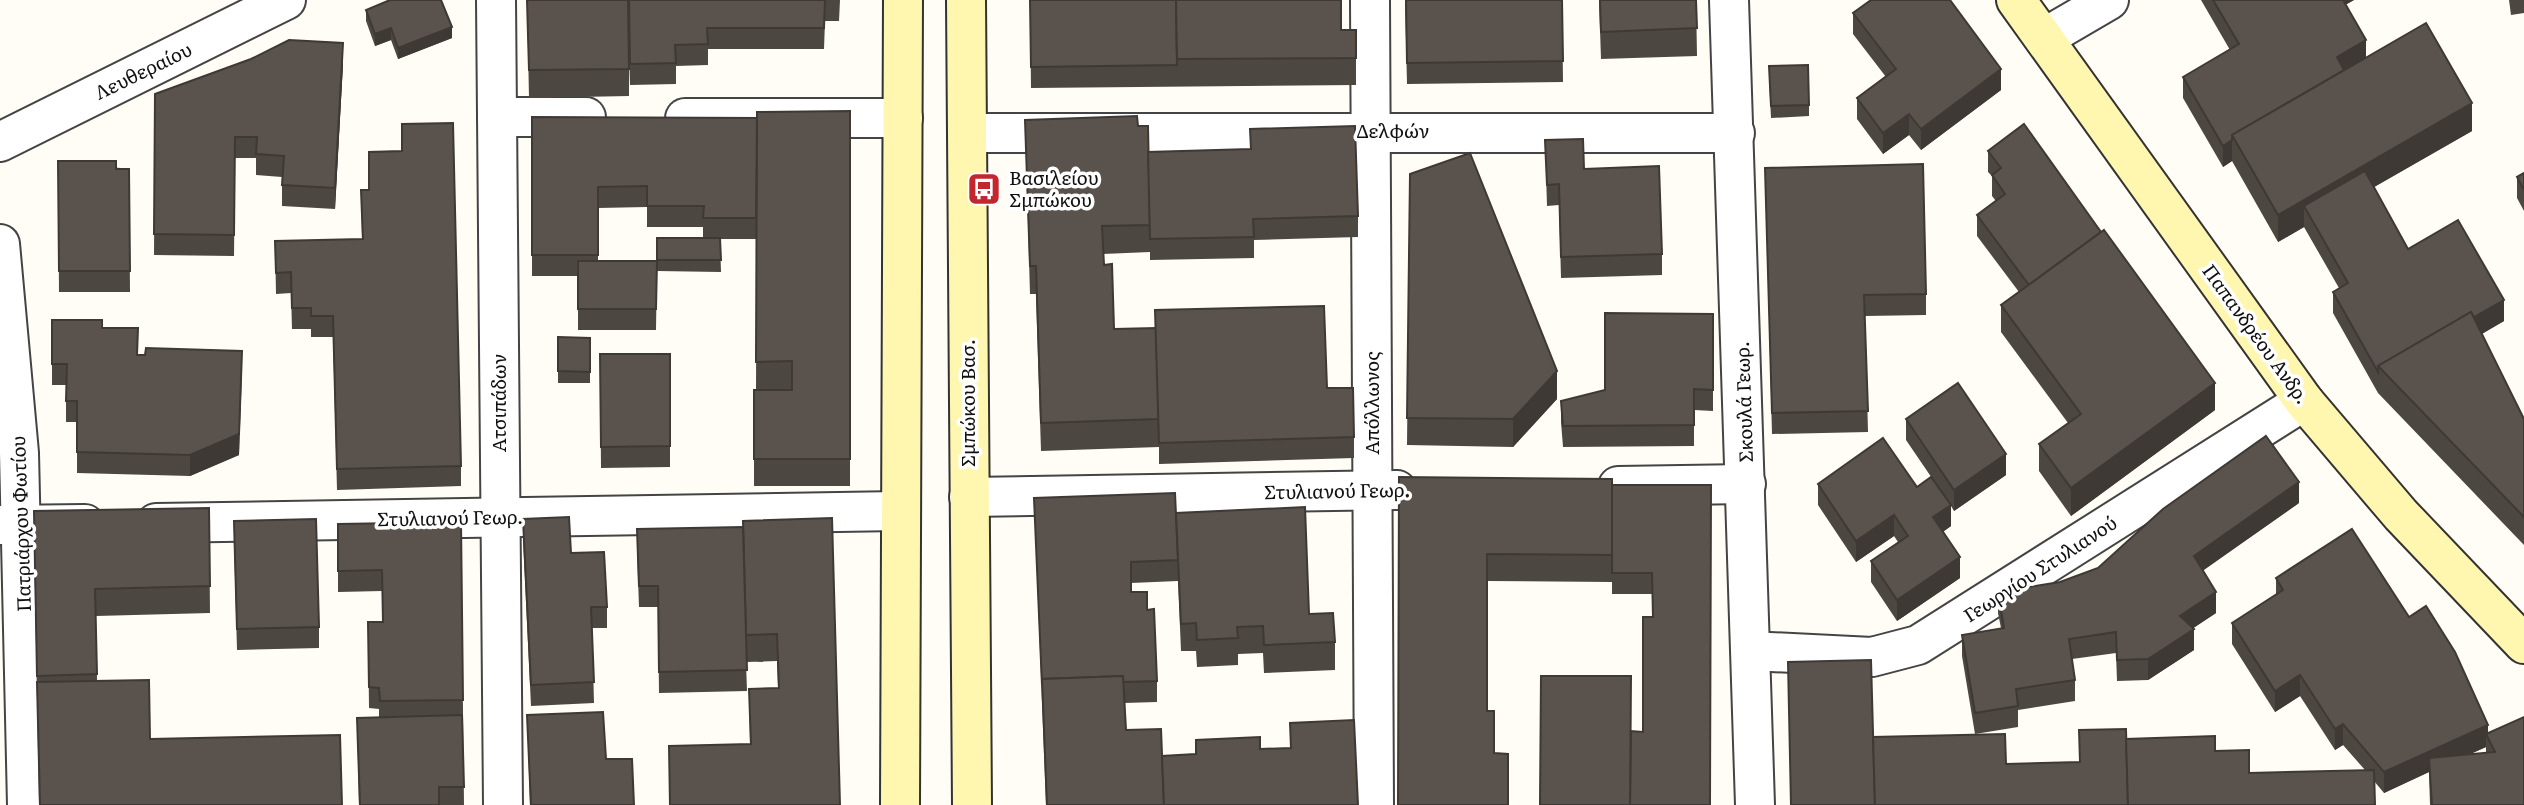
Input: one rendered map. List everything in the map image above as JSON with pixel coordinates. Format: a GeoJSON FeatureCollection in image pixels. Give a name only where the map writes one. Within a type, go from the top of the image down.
{"type":"FeatureCollection","features":[{"type":"Feature","properties":{"kind":"main road"},"geometry":{"type":"LineString","coordinates":[[900,805],[903,0]]}},
{"type":"Feature","properties":{"kind":"main road","name":"Σμπώκου Βασ."},"geometry":{"type":"LineString","coordinates":[[966,0],[972,805]]}},
{"type":"Feature","properties":{"kind":"main road","name":"Παπανδρέου Ανδρ."},"geometry":{"type":"LineString","coordinates":[[2016,0],[2304,401],[2401,515],[2524,644]]}},
{"type":"Feature","properties":{"kind":"street","name":"Λευθεραίου"},"geometry":{"type":"LineString","coordinates":[[0,142],[286,0]]}},
{"type":"Feature","properties":{"kind":"street","name":"Ατσιπάδων"},"geometry":{"type":"LineString","coordinates":[[496,0],[503,805]]}},
{"type":"Feature","properties":{"kind":"street","name":"Απόλλωνος"},"geometry":{"type":"LineString","coordinates":[[1370,0],[1374,805]]}},
{"type":"Feature","properties":{"kind":"street","name":"Σκουλά Γεωρ."},"geometry":{"type":"LineString","coordinates":[[1730,0],[1755,805]]}},
{"type":"Feature","properties":{"kind":"street"},"geometry":{"type":"LineString","coordinates":[[2044,38],[2109,0]]}},
{"type":"Feature","properties":{"kind":"street"},"geometry":{"type":"LineString","coordinates":[[497,117],[903,118]]}},
{"type":"Feature","properties":{"kind":"street","name":"Δελφών"},"geometry":{"type":"LineString","coordinates":[[968,133],[1735,133]]}},
{"type":"Feature","properties":{"kind":"street","name":"Πατριάρχου Φωτίου"},"geometry":{"type":"LineString","coordinates":[[0,244],[15,389],[11,525],[27,805]]}},
{"type":"Feature","properties":{"kind":"street","name":"Γεωργίου Στυλιανού"},"geometry":{"type":"LineString","coordinates":[[1751,651],[1872,657],[1918,645],[2304,401]]}},
{"type":"Feature","properties":{"kind":"street"},"geometry":{"type":"LineString","coordinates":[[1580,487],[1746,484]]}},
{"type":"Feature","properties":{"kind":"street","name":"Στυλιανού Γεωρ."},"geometry":{"type":"LineString","coordinates":[[969,497],[1427,489]]}},
{"type":"Feature","properties":{"kind":"street","name":"Στυλιανού Γεωρ."},"geometry":{"type":"LineString","coordinates":[[11,525],[900,511]]}},
{"type":"Feature","properties":{"kind":"building"},"geometry":{"type":"Polygon","coordinates":[[[390,0],[441,0],[452,27],[398,48],[391,28],[375,34],[366,10],[390,0]]]}},
{"type":"Feature","properties":{"kind":"building"},"geometry":{"type":"Polygon","coordinates":[[[527,0],[628,0],[629,69],[529,70],[527,0]]]}},
{"type":"Feature","properties":{"kind":"building"},"geometry":{"type":"Polygon","coordinates":[[[629,0],[825,0],[824,28],[707,28],[708,44],[675,45],[676,63],[630,64],[629,0]]]}},
{"type":"Feature","properties":{"kind":"building"},"geometry":{"type":"Polygon","coordinates":[[[1030,0],[1176,0],[1177,65],[1031,67],[1030,0]]]}},
{"type":"Feature","properties":{"kind":"building"},"geometry":{"type":"Polygon","coordinates":[[[1176,0],[1341,0],[1341,30],[1356,30],[1356,58],[1177,59],[1176,0]]]}},
{"type":"Feature","properties":{"kind":"building"},"geometry":{"type":"Polygon","coordinates":[[[1406,0],[1562,0],[1563,61],[1407,63],[1406,0]]]}},
{"type":"Feature","properties":{"kind":"building"},"geometry":{"type":"Polygon","coordinates":[[[1600,0],[1696,0],[1697,28],[1601,32],[1600,0]]]}},
{"type":"Feature","properties":{"kind":"building"},"geometry":{"type":"Polygon","coordinates":[[[1871,0],[1950,0],[2001,69],[1921,129],[1909,114],[1883,133],[1857,98],[1896,69],[1853,13],[1871,0]]]}},
{"type":"Feature","properties":{"kind":"building"},"geometry":{"type":"Polygon","coordinates":[[[2213,0],[2343,0],[2366,40],[2337,57],[2344,70],[2232,135],[2232,140],[2223,146],[2183,77],[2239,44],[2213,0]]]}},
{"type":"Feature","properties":{"kind":"building"},"geometry":{"type":"Polygon","coordinates":[[[2426,23],[2472,103],[2278,215],[2232,135],[2426,23]]]}},
{"type":"Feature","properties":{"kind":"building"},"geometry":{"type":"Polygon","coordinates":[[[289,40],[343,43],[335,188],[282,185],[284,156],[256,154],[257,137],[235,137],[234,235],[154,234],[155,94],[251,59],[289,40]]]}},
{"type":"Feature","properties":{"kind":"building"},"geometry":{"type":"Polygon","coordinates":[[[1808,65],[1809,105],[1771,106],[1769,66],[1808,65]]]}},
{"type":"Feature","properties":{"kind":"building"},"geometry":{"type":"Polygon","coordinates":[[[850,111],[850,459],[754,459],[754,390],[792,390],[792,361],[756,362],[757,112],[850,111]]]}},
{"type":"Feature","properties":{"kind":"building"},"geometry":{"type":"Polygon","coordinates":[[[1137,116],[1138,126],[1148,126],[1150,225],[1102,226],[1104,265],[1112,264],[1114,329],[1156,328],[1159,419],[1041,423],[1036,266],[1030,266],[1025,120],[1137,116]]]}},
{"type":"Feature","properties":{"kind":"building"},"geometry":{"type":"Polygon","coordinates":[[[532,117],[757,118],[756,218],[703,218],[704,206],[647,206],[647,186],[598,187],[598,255],[532,255],[532,117]]]}},
{"type":"Feature","properties":{"kind":"building"},"geometry":{"type":"Polygon","coordinates":[[[453,123],[461,466],[337,469],[333,316],[311,316],[311,308],[292,308],[291,272],[276,273],[275,241],[363,239],[361,190],[369,190],[369,152],[402,151],[402,124],[453,123]]]}},
{"type":"Feature","properties":{"kind":"building"},"geometry":{"type":"Polygon","coordinates":[[[2024,124],[2101,232],[2029,285],[1977,215],[2005,194],[1992,175],[2001,168],[1988,151],[2024,124]]]}},
{"type":"Feature","properties":{"kind":"building"},"geometry":{"type":"Polygon","coordinates":[[[1355,126],[1358,216],[1253,219],[1254,237],[1150,239],[1148,152],[1251,149],[1250,129],[1355,126]]]}},
{"type":"Feature","properties":{"kind":"building"},"geometry":{"type":"Polygon","coordinates":[[[1583,139],[1584,169],[1659,166],[1662,254],[1561,257],[1559,184],[1547,185],[1545,140],[1583,139]]]}},
{"type":"Feature","properties":{"kind":"building"},"geometry":{"type":"Polygon","coordinates":[[[1470,153],[1557,371],[1513,419],[1407,418],[1410,174],[1470,153]]]}},
{"type":"Feature","properties":{"kind":"building"},"geometry":{"type":"Polygon","coordinates":[[[58,161],[116,161],[116,169],[129,169],[130,271],[59,271],[58,161]]]}},
{"type":"Feature","properties":{"kind":"building"},"geometry":{"type":"Polygon","coordinates":[[[1923,164],[1926,294],[1864,295],[1868,411],[1772,413],[1765,168],[1923,164]]]}},
{"type":"Feature","properties":{"kind":"building"},"geometry":{"type":"Polygon","coordinates":[[[2365,171],[2408,249],[2458,220],[2504,300],[2474,317],[2471,312],[2378,366],[2378,372],[2333,292],[2348,283],[2304,206],[2365,171]]]}},
{"type":"Feature","properties":{"kind":"building"},"geometry":{"type":"Polygon","coordinates":[[[2524,173],[2524,190],[2517,177],[2524,173]]]}},
{"type":"Feature","properties":{"kind":"building"},"geometry":{"type":"Polygon","coordinates":[[[2104,230],[2215,383],[2071,488],[2039,444],[2081,414],[2001,305],[2104,230]]]}},
{"type":"Feature","properties":{"kind":"building"},"geometry":{"type":"Polygon","coordinates":[[[657,238],[720,238],[721,260],[657,260],[657,238]]]}},
{"type":"Feature","properties":{"kind":"building"},"geometry":{"type":"Polygon","coordinates":[[[578,261],[657,261],[656,309],[578,309],[578,261]]]}},
{"type":"Feature","properties":{"kind":"building"},"geometry":{"type":"Polygon","coordinates":[[[1324,306],[1327,388],[1353,388],[1354,437],[1159,443],[1155,310],[1324,306]]]}},
{"type":"Feature","properties":{"kind":"building"},"geometry":{"type":"Polygon","coordinates":[[[2471,312],[2524,419],[2524,517],[2378,366],[2471,312]]]}},
{"type":"Feature","properties":{"kind":"building"},"geometry":{"type":"Polygon","coordinates":[[[1605,313],[1713,314],[1713,390],[1694,389],[1694,425],[1563,426],[1561,401],[1605,390],[1605,313]]]}},
{"type":"Feature","properties":{"kind":"building"},"geometry":{"type":"Polygon","coordinates":[[[52,320],[102,320],[102,328],[138,328],[137,355],[145,355],[146,348],[242,351],[239,434],[190,455],[77,452],[77,401],[66,401],[67,364],[52,364],[52,320]]]}},
{"type":"Feature","properties":{"kind":"building"},"geometry":{"type":"Polygon","coordinates":[[[558,337],[590,338],[590,372],[558,371],[558,337]]]}},
{"type":"Feature","properties":{"kind":"building"},"geometry":{"type":"Polygon","coordinates":[[[600,354],[670,354],[670,446],[601,447],[600,354]]]}},
{"type":"Feature","properties":{"kind":"building"},"geometry":{"type":"Polygon","coordinates":[[[1958,383],[2006,454],[1954,490],[1906,419],[1958,383]]]}},
{"type":"Feature","properties":{"kind":"building"},"geometry":{"type":"Polygon","coordinates":[[[2266,436],[2299,482],[2194,556],[2216,592],[2180,616],[2194,629],[2148,659],[2117,660],[2116,632],[2069,639],[2075,680],[2016,689],[2018,706],[1975,713],[1962,635],[2004,628],[1998,592],[2060,582],[2098,568],[2163,509],[2266,436]]]}},
{"type":"Feature","properties":{"kind":"building"},"geometry":{"type":"Polygon","coordinates":[[[1883,438],[1917,487],[1931,477],[1951,505],[1933,517],[1960,557],[1897,600],[1871,561],[1908,536],[1894,515],[1856,541],[1818,484],[1883,438]]]}},
{"type":"Feature","properties":{"kind":"building"},"geometry":{"type":"Polygon","coordinates":[[[1399,477],[1612,479],[1612,555],[1487,554],[1487,711],[1494,711],[1494,753],[1508,754],[1508,805],[1398,805],[1399,477]]]}},
{"type":"Feature","properties":{"kind":"building"},"geometry":{"type":"Polygon","coordinates":[[[1612,485],[1711,485],[1710,805],[1630,805],[1631,731],[1643,732],[1643,617],[1653,617],[1652,573],[1612,573],[1612,485]]]}},
{"type":"Feature","properties":{"kind":"building"},"geometry":{"type":"Polygon","coordinates":[[[1175,493],[1178,560],[1131,562],[1131,592],[1147,592],[1147,610],[1154,609],[1157,681],[1123,682],[1123,676],[1042,679],[1042,685],[1034,498],[1175,493]]]}},
{"type":"Feature","properties":{"kind":"building"},"geometry":{"type":"Polygon","coordinates":[[[1305,507],[1309,614],[1333,613],[1335,642],[1264,645],[1263,626],[1237,627],[1238,638],[1197,640],[1196,623],[1181,624],[1176,513],[1305,507]]]}},
{"type":"Feature","properties":{"kind":"building"},"geometry":{"type":"Polygon","coordinates":[[[209,508],[210,586],[95,589],[97,674],[37,676],[34,511],[209,508]]]}},
{"type":"Feature","properties":{"kind":"building"},"geometry":{"type":"Polygon","coordinates":[[[569,517],[571,553],[604,552],[607,607],[591,607],[594,682],[531,685],[523,519],[569,517]]]}},
{"type":"Feature","properties":{"kind":"building"},"geometry":{"type":"Polygon","coordinates":[[[832,518],[840,805],[670,805],[669,746],[751,744],[749,689],[779,688],[777,634],[746,635],[743,521],[832,518]]]}},
{"type":"Feature","properties":{"kind":"building"},"geometry":{"type":"Polygon","coordinates":[[[316,519],[319,627],[237,629],[234,521],[316,519]]]}},
{"type":"Feature","properties":{"kind":"building"},"geometry":{"type":"Polygon","coordinates":[[[461,522],[463,700],[380,701],[379,688],[369,687],[368,622],[383,622],[382,570],[338,571],[338,524],[461,522]]]}},
{"type":"Feature","properties":{"kind":"building"},"geometry":{"type":"Polygon","coordinates":[[[743,527],[747,670],[659,672],[658,586],[639,586],[637,529],[743,527]]]}},
{"type":"Feature","properties":{"kind":"building"},"geometry":{"type":"Polygon","coordinates":[[[2352,529],[2409,617],[2426,606],[2455,652],[2488,725],[2384,772],[2343,724],[2335,729],[2300,675],[2275,691],[2232,623],[2283,590],[2276,578],[2352,529]]]}},
{"type":"Feature","properties":{"kind":"building"},"geometry":{"type":"Polygon","coordinates":[[[1871,660],[1875,805],[1791,805],[1788,662],[1871,660]]]}},
{"type":"Feature","properties":{"kind":"building"},"geometry":{"type":"Polygon","coordinates":[[[1123,676],[1126,730],[1161,729],[1164,805],[1047,805],[1042,679],[1123,676]]]}},
{"type":"Feature","properties":{"kind":"building"},"geometry":{"type":"Polygon","coordinates":[[[1541,676],[1631,676],[1630,805],[1540,805],[1541,676]]]}},
{"type":"Feature","properties":{"kind":"building"},"geometry":{"type":"Polygon","coordinates":[[[149,680],[150,739],[340,735],[342,805],[40,805],[37,682],[149,680]]]}},
{"type":"Feature","properties":{"kind":"building"},"geometry":{"type":"Polygon","coordinates":[[[603,712],[606,759],[632,759],[634,805],[531,805],[527,715],[603,712]]]}},
{"type":"Feature","properties":{"kind":"building"},"geometry":{"type":"Polygon","coordinates":[[[462,715],[464,787],[439,787],[439,805],[360,805],[357,718],[462,715]]]}},
{"type":"Feature","properties":{"kind":"building"},"geometry":{"type":"Polygon","coordinates":[[[2524,717],[2524,805],[2432,805],[2429,758],[2495,752],[2486,734],[2524,717]]]}},
{"type":"Feature","properties":{"kind":"building"},"geometry":{"type":"Polygon","coordinates":[[[1354,720],[1358,805],[1164,805],[1162,756],[1196,754],[1196,740],[1260,737],[1260,749],[1291,748],[1290,723],[1354,720]]]}},
{"type":"Feature","properties":{"kind":"building"},"geometry":{"type":"Polygon","coordinates":[[[2126,729],[2128,805],[1875,805],[1873,737],[2005,734],[2006,764],[2080,762],[2079,730],[2126,729]]]}},
{"type":"Feature","properties":{"kind":"building"},"geometry":{"type":"Polygon","coordinates":[[[2215,736],[2215,751],[2249,750],[2249,773],[2374,770],[2375,805],[2128,805],[2126,739],[2215,736]]]}},
{"type":"Feature","properties":{"kind":"place","name":"Βασιλείου Σμπώκου"},"geometry":{"type":"Point","coordinates":[984,189]}}]}
